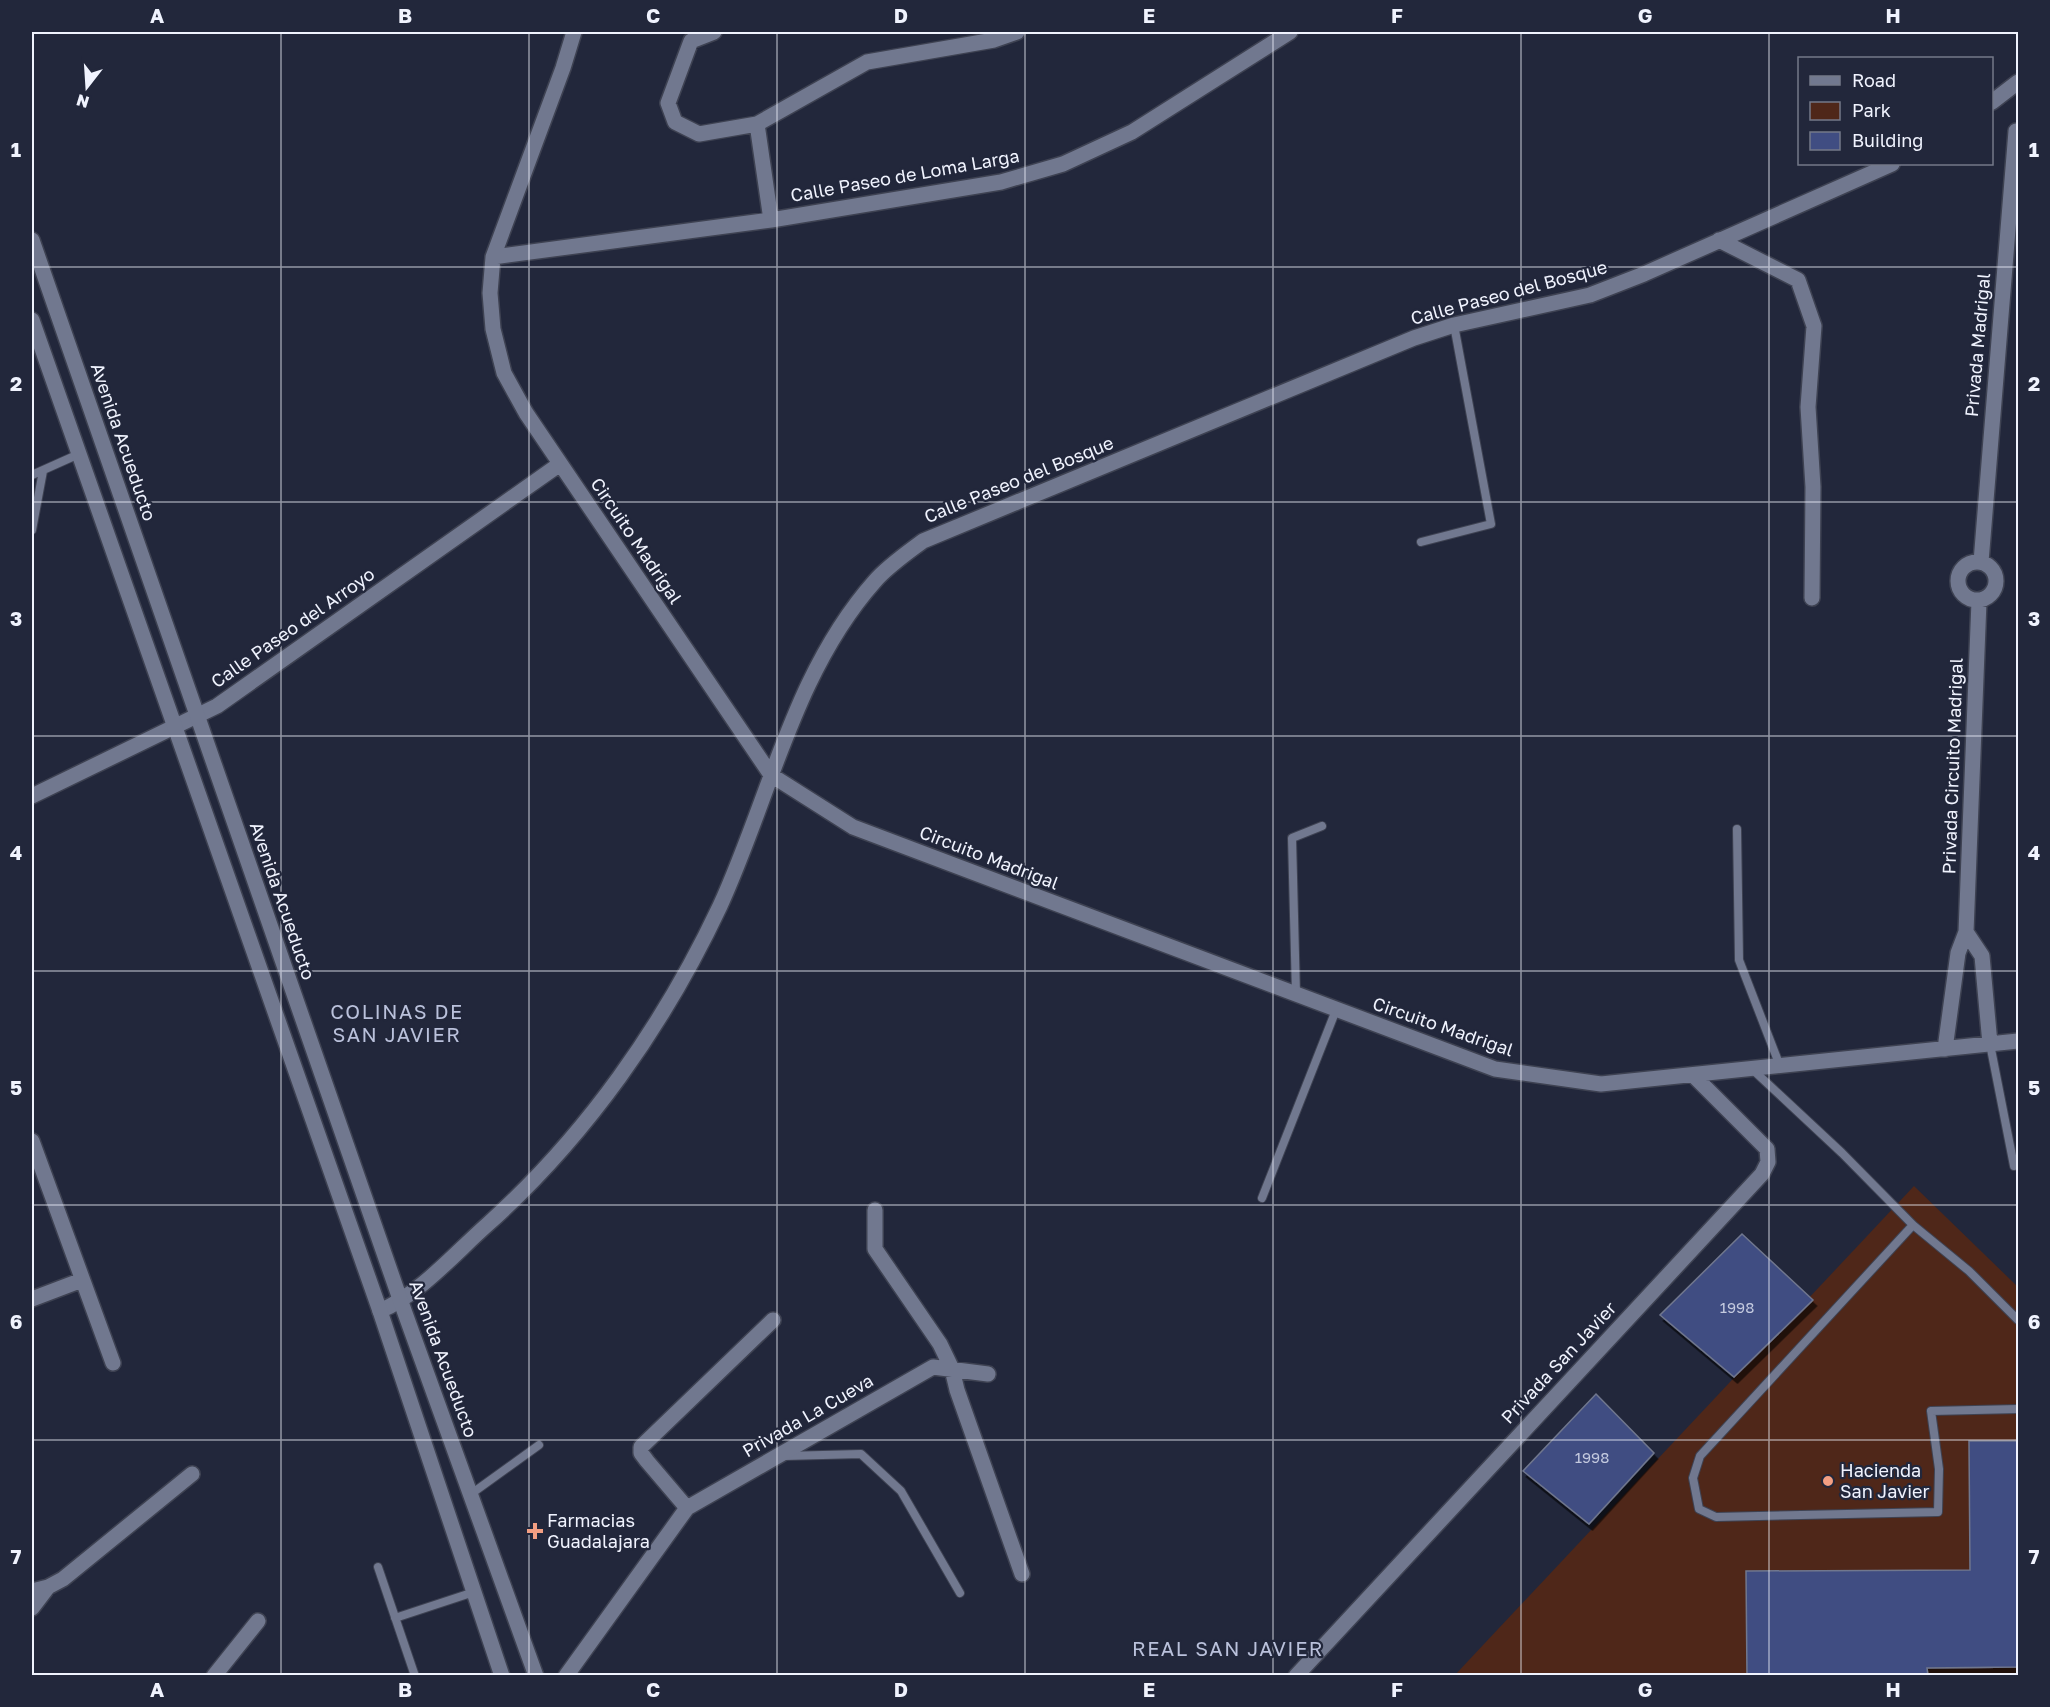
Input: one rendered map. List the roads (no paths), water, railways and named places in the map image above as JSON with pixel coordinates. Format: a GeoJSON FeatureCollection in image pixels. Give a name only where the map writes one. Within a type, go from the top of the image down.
{"type":"FeatureCollection","features":[{"type":"Feature","properties":{"kind":"street","name":"Circuito Madrigal"},"geometry":{"type":"LineString","coordinates":[[574,32],[563,68],[493,257],[490,293],[493,329],[504,373],[526,413],[771,775],[853,827],[1495,1070],[1601,1084],[2019,1041]]}},
{"type":"Feature","properties":{"kind":"street"},"geometry":{"type":"LineString","coordinates":[[714,32],[691,41],[668,102],[675,122],[699,134],[757,124],[867,62],[994,40],[1017,32]]}},
{"type":"Feature","properties":{"kind":"street","name":"Calle Paseo de Loma Larga"},"geometry":{"type":"LineString","coordinates":[[493,257],[771,220],[1001,182],[1063,164],[1132,132],[1290,32]]}},
{"type":"Feature","properties":{"kind":"street"},"geometry":{"type":"LineString","coordinates":[[1993,101],[2019,82]]}},
{"type":"Feature","properties":{"kind":"street"},"geometry":{"type":"LineString","coordinates":[[757,124],[771,220]]}},
{"type":"Feature","properties":{"kind":"street","name":"Privada Madrigal"},"geometry":{"type":"LineString","coordinates":[[1981,562],[2016,131]]}},
{"type":"Feature","properties":{"kind":"street","name":"Calle Paseo del Bosque"},"geometry":{"type":"LineString","coordinates":[[380,1311],[401,1302],[505,1209],[555,1158],[601,1102],[643,1042],[687,971],[720,905],[823,652],[849,612],[876,578],[923,541],[1414,338],[1454,325],[1590,294],[1644,274],[1890,165]]}},
{"type":"Feature","properties":{"kind":"street","name":"Avenida Acueducto"},"geometry":{"type":"LineString","coordinates":[[32,240],[401,1302],[536,1676]]}},
{"type":"Feature","properties":{"kind":"street"},"geometry":{"type":"LineString","coordinates":[[1719,240],[1798,280],[1814,326],[1808,407],[1813,487],[1812,598]]}},
{"type":"Feature","properties":{"kind":"street"},"geometry":{"type":"LineString","coordinates":[[32,320],[380,1311],[502,1676]]}},
{"type":"Feature","properties":{"kind":"street","name":"Calle Paseo del Arroyo"},"geometry":{"type":"LineString","coordinates":[[32,796],[217,706],[560,464]]}},
{"type":"Feature","properties":{"kind":"street"},"geometry":{"type":"LineString","coordinates":[[1981,562],[1993,569],[1997,582],[1992,595],[1979,601],[1964,595],[1958,580],[1966,566],[1981,562]]}},
{"type":"Feature","properties":{"kind":"street","name":"Privada Circuito Madrigal"},"geometry":{"type":"LineString","coordinates":[[1945,1049],[1958,953],[1966,932],[1979,601]]}},
{"type":"Feature","properties":{"kind":"street"},"geometry":{"type":"LineString","coordinates":[[1966,932],[1982,956],[1990,1044]]}},
{"type":"Feature","properties":{"kind":"street","name":"Privada San Javier"},"geometry":{"type":"LineString","coordinates":[[1296,1676],[1762,1174],[1768,1162],[1767,1149],[1694,1075]]}},
{"type":"Feature","properties":{"kind":"street"},"geometry":{"type":"LineString","coordinates":[[32,1142],[113,1363]]}},
{"type":"Feature","properties":{"kind":"street"},"geometry":{"type":"LineString","coordinates":[[875,1210],[875,1249],[940,1344],[952,1369],[957,1390],[1022,1574]]}},
{"type":"Feature","properties":{"kind":"street"},"geometry":{"type":"LineString","coordinates":[[32,1299],[82,1280]]}},
{"type":"Feature","properties":{"kind":"street"},"geometry":{"type":"LineString","coordinates":[[687,1508],[646,1461],[641,1453],[641,1447],[773,1320]]}},
{"type":"Feature","properties":{"kind":"street","name":"Privada La Cueva"},"geometry":{"type":"LineString","coordinates":[[566,1676],[687,1508],[933,1367],[988,1374]]}},
{"type":"Feature","properties":{"kind":"street"},"geometry":{"type":"LineString","coordinates":[[32,1591],[48,1587],[63,1579],[192,1474]]}},
{"type":"Feature","properties":{"kind":"street"},"geometry":{"type":"LineString","coordinates":[[32,1608],[48,1587]]}},
{"type":"Feature","properties":{"kind":"street"},"geometry":{"type":"LineString","coordinates":[[214,1676],[258,1621]]}},
{"type":"Feature","properties":{"kind":"lane"},"geometry":{"type":"LineString","coordinates":[[1421,542],[1491,524],[1454,325]]}},
{"type":"Feature","properties":{"kind":"lane"},"geometry":{"type":"LineString","coordinates":[[32,475],[79,454]]}},
{"type":"Feature","properties":{"kind":"lane"},"geometry":{"type":"LineString","coordinates":[[32,530],[43,471]]}},
{"type":"Feature","properties":{"kind":"lane"},"geometry":{"type":"LineString","coordinates":[[1296,994],[1292,838],[1323,826]]}},
{"type":"Feature","properties":{"kind":"lane"},"geometry":{"type":"LineString","coordinates":[[1737,829],[1739,960],[1779,1066]]}},
{"type":"Feature","properties":{"kind":"lane"},"geometry":{"type":"LineString","coordinates":[[1262,1198],[1336,1010]]}},
{"type":"Feature","properties":{"kind":"lane"},"geometry":{"type":"LineString","coordinates":[[1990,1044],[2014,1166]]}},
{"type":"Feature","properties":{"kind":"lane"},"geometry":{"type":"LineString","coordinates":[[1752,1068],[1842,1153],[1913,1225],[1969,1271],[2019,1320]]}},
{"type":"Feature","properties":{"kind":"lane"},"geometry":{"type":"LineString","coordinates":[[1913,1225],[1700,1456],[1692,1478],[1699,1509],[1716,1517],[1938,1512],[1939,1469],[1931,1411],[2019,1409]]}},
{"type":"Feature","properties":{"kind":"lane"},"geometry":{"type":"LineString","coordinates":[[471,1494],[539,1445]]}},
{"type":"Feature","properties":{"kind":"lane"},"geometry":{"type":"LineString","coordinates":[[777,1456],[861,1454],[901,1491],[960,1593]]}},
{"type":"Feature","properties":{"kind":"lane"},"geometry":{"type":"LineString","coordinates":[[378,1567],[415,1676]]}},
{"type":"Feature","properties":{"kind":"lane"},"geometry":{"type":"LineString","coordinates":[[395,1618],[474,1592]]}},
{"type":"Feature","properties":{"kind":"place","name":"Hacienda San Javier"},"geometry":{"type":"Point","coordinates":[1828,1481]}},
{"type":"Feature","properties":{"kind":"place","name":"Farmacias Guadalajara"},"geometry":{"type":"Point","coordinates":[535,1531]}},
{"type":"Feature","properties":{"kind":"district","name":"COLINAS DE SAN JAVIER"},"geometry":{"type":"Point","coordinates":[397,1024]}},
{"type":"Feature","properties":{"kind":"district","name":"REAL SAN JAVIER"},"geometry":{"type":"Point","coordinates":[1228,1649]}}]}
